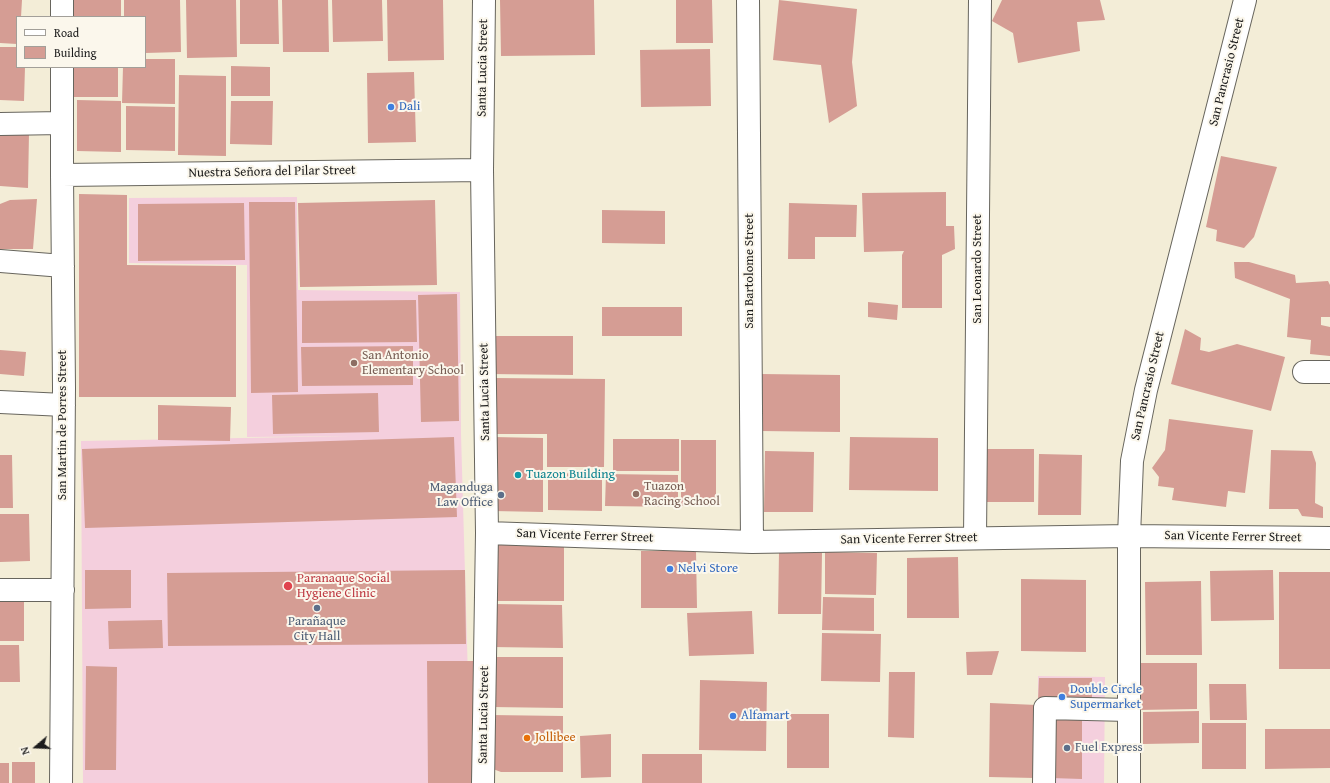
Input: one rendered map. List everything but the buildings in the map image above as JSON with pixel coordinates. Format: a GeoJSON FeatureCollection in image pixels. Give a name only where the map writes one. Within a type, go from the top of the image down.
{"type":"FeatureCollection","features":[{"type":"Feature","properties":{"kind":"street"},"geometry":{"type":"LineString","coordinates":[[62,0],[62,16]]}},
{"type":"Feature","properties":{"kind":"street","name":"Santa Lucia Street"},"geometry":{"type":"LineString","coordinates":[[483,783],[488,533],[482,170],[484,0]]}},
{"type":"Feature","properties":{"kind":"street","name":"San Bartolome Street"},"geometry":{"type":"LineString","coordinates":[[748,0],[752,542]]}},
{"type":"Feature","properties":{"kind":"street","name":"San Leonardo Street"},"geometry":{"type":"LineString","coordinates":[[975,538],[980,0]]}},
{"type":"Feature","properties":{"kind":"street","name":"San Pancrasio Street"},"geometry":{"type":"LineString","coordinates":[[1129,783],[1129,536],[1132,461],[1146,390],[1245,0]]}},
{"type":"Feature","properties":{"kind":"street","name":"San Martin de Porres Street"},"geometry":{"type":"LineString","coordinates":[[61,783],[63,590],[69,394],[62,266],[62,68]]}},
{"type":"Feature","properties":{"kind":"street"},"geometry":{"type":"LineString","coordinates":[[0,124],[62,123]]}},
{"type":"Feature","properties":{"kind":"street","name":"Nuestra Señora del Pilar Street"},"geometry":{"type":"LineString","coordinates":[[62,175],[482,170]]}},
{"type":"Feature","properties":{"kind":"street"},"geometry":{"type":"LineString","coordinates":[[0,261],[62,266]]}},
{"type":"Feature","properties":{"kind":"street"},"geometry":{"type":"LineString","coordinates":[[1304,372],[1330,372]]}},
{"type":"Feature","properties":{"kind":"street"},"geometry":{"type":"LineString","coordinates":[[0,402],[69,394]]}},
{"type":"Feature","properties":{"kind":"street","name":"San Vicente Ferrer Street"},"geometry":{"type":"LineString","coordinates":[[488,533],[752,542],[1129,536],[1330,538]]}},
{"type":"Feature","properties":{"kind":"street"},"geometry":{"type":"LineString","coordinates":[[0,590],[63,590]]}},
{"type":"Feature","properties":{"kind":"street"},"geometry":{"type":"LineString","coordinates":[[1044,783],[1045,708],[1129,710]]}},
{"type":"Feature","properties":{"kind":"shaded area"},"geometry":{"type":"Polygon","coordinates":[[[297,197],[298,290],[460,292],[461,434],[471,783],[83,783],[81,441],[349,436],[247,437],[247,265],[129,263],[129,198],[297,197]]]}},
{"type":"Feature","properties":{"kind":"shaded area"},"geometry":{"type":"Polygon","coordinates":[[[1038,676],[1105,677],[1104,783],[1038,783],[1038,676]]]}},
{"type":"Feature","properties":{"kind":"place","name":"Dali"},"geometry":{"type":"Point","coordinates":[391,107]}},
{"type":"Feature","properties":{"kind":"place","name":"San Antonio Elementary School"},"geometry":{"type":"Point","coordinates":[354,363]}},
{"type":"Feature","properties":{"kind":"place","name":"Tuazon Building"},"geometry":{"type":"Point","coordinates":[518,475]}},
{"type":"Feature","properties":{"kind":"place","name":"Tuazon Racing School"},"geometry":{"type":"Point","coordinates":[636,494]}},
{"type":"Feature","properties":{"kind":"place","name":"Maganduga Law Office"},"geometry":{"type":"Point","coordinates":[501,495]}},
{"type":"Feature","properties":{"kind":"place","name":"Nelvi Store"},"geometry":{"type":"Point","coordinates":[670,569]}},
{"type":"Feature","properties":{"kind":"place","name":"Paranaque Social Hygiene Clinic"},"geometry":{"type":"Point","coordinates":[288,586]}},
{"type":"Feature","properties":{"kind":"place","name":"Parañaque City Hall"},"geometry":{"type":"Point","coordinates":[317,608]}},
{"type":"Feature","properties":{"kind":"place","name":"Double Circle Supermarket"},"geometry":{"type":"Point","coordinates":[1062,697]}},
{"type":"Feature","properties":{"kind":"place","name":"Alfamart"},"geometry":{"type":"Point","coordinates":[733,716]}},
{"type":"Feature","properties":{"kind":"place","name":"Jollibee"},"geometry":{"type":"Point","coordinates":[527,738]}},
{"type":"Feature","properties":{"kind":"place","name":"Fuel Express"},"geometry":{"type":"Point","coordinates":[1067,748]}}]}
